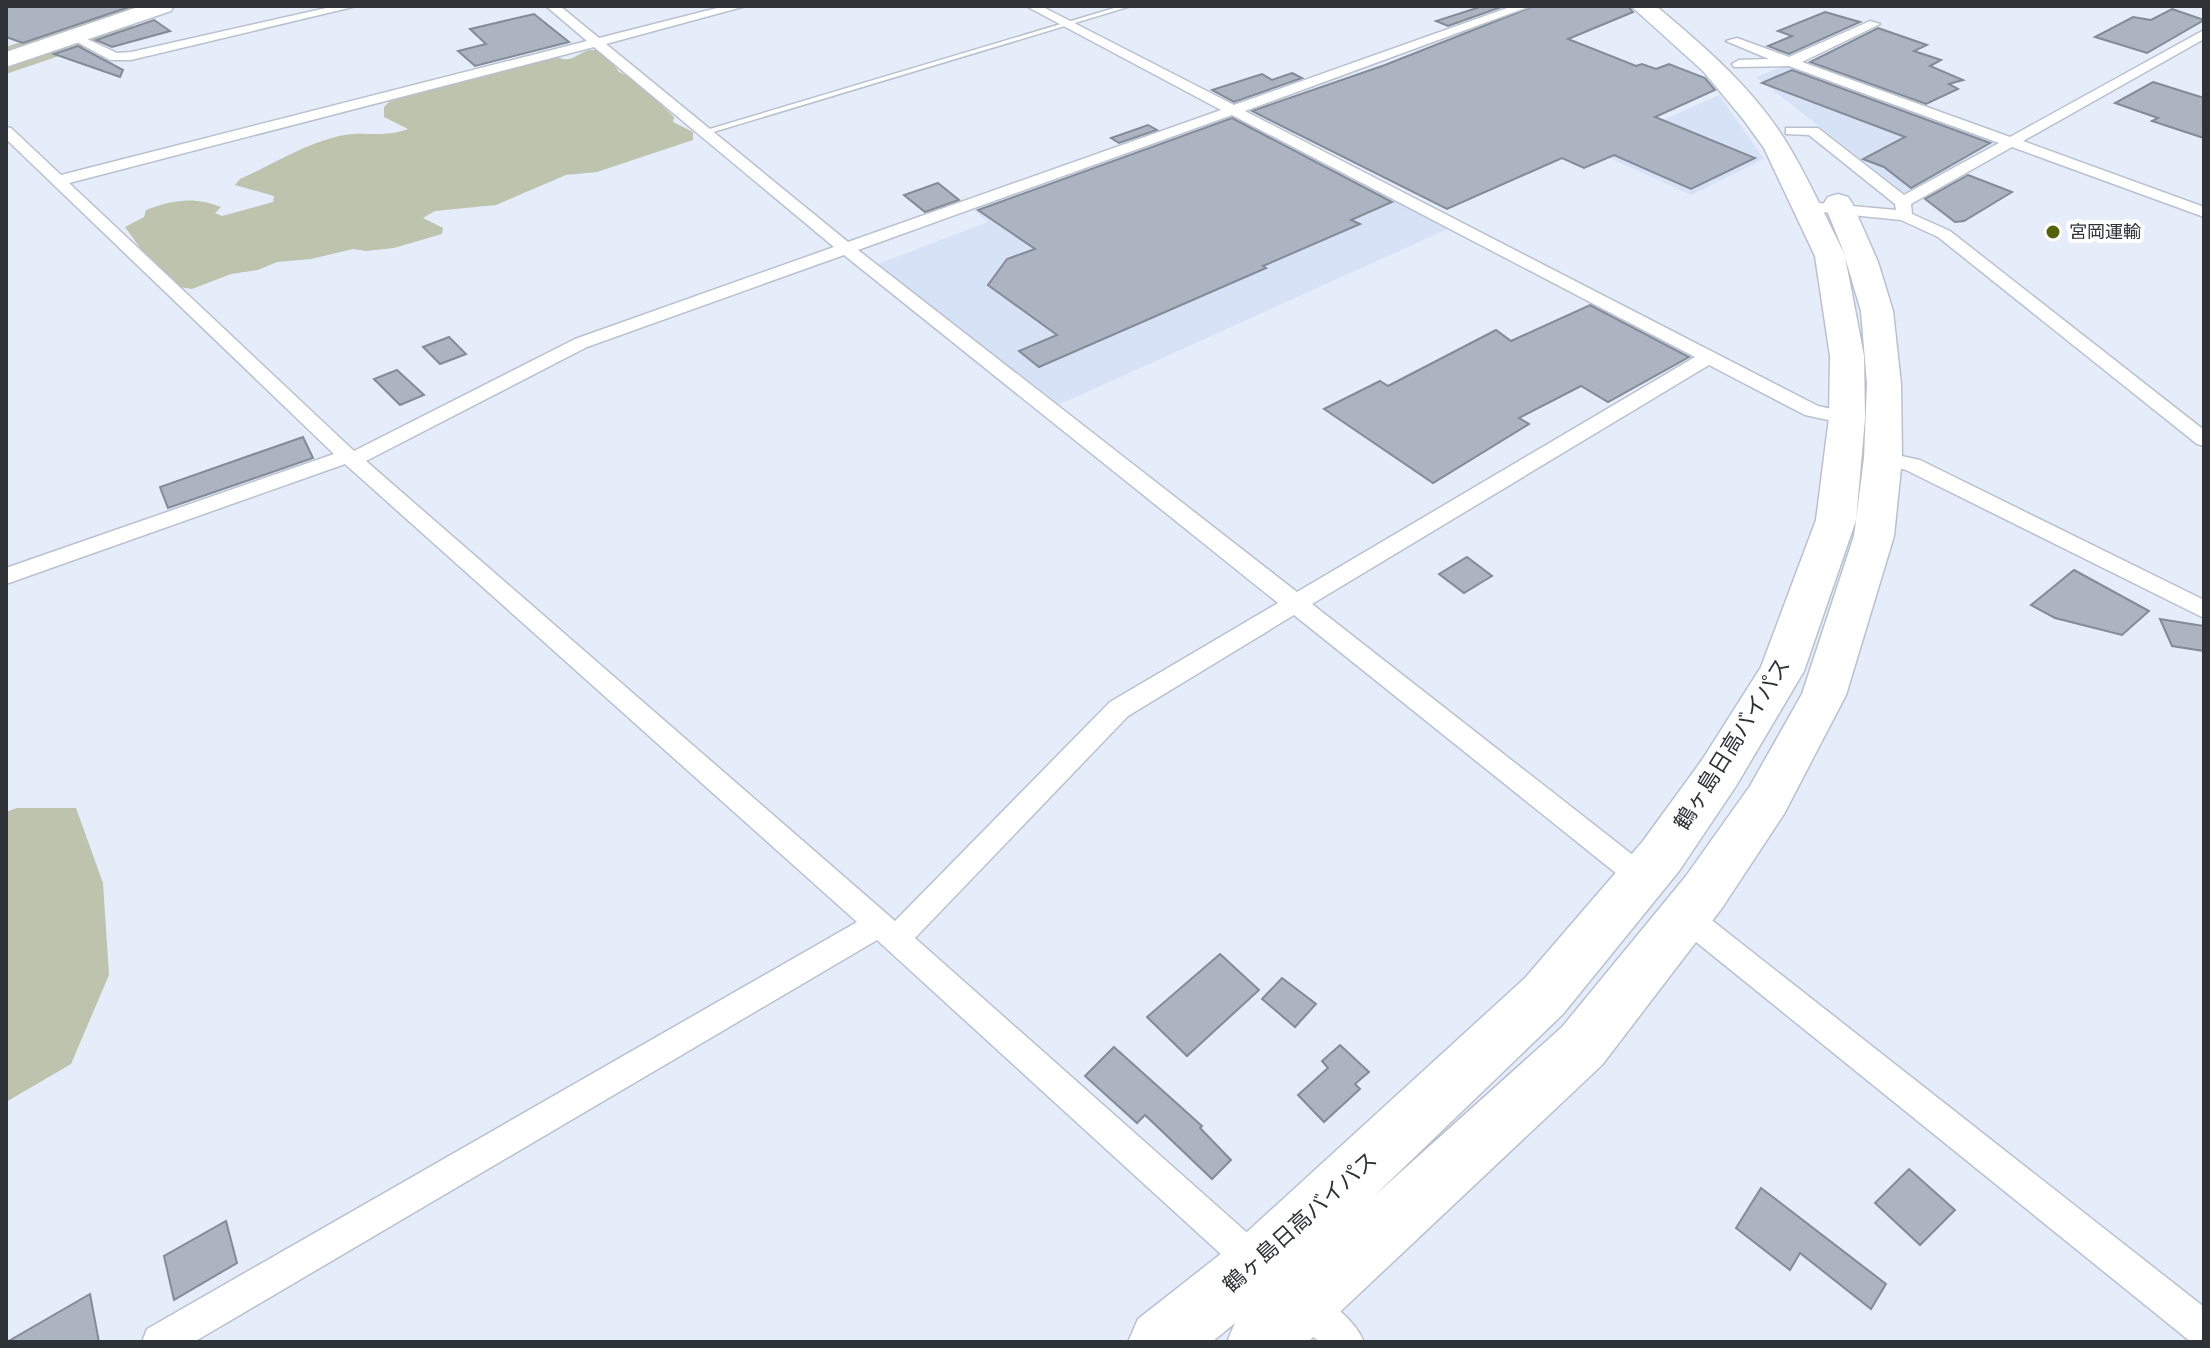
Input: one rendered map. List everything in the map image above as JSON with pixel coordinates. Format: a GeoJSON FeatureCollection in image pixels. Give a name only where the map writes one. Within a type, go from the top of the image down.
{"type":"FeatureCollection","features":[{"type":"Feature","properties":{"kind":"highway"},"geometry":{"type":"LineString","coordinates":[[6,60],[163,6]]}},
{"type":"Feature","properties":{"kind":"highway","name":"鶴ヶ島日高バイパス"},"geometry":{"type":"LineString","coordinates":[[1161,1342],[1258,1264],[1544,996],[1642,878],[1719,773],[1782,671],[1836,520],[1847,418],[1847,356],[1830,256],[1823,191],[1777,148],[1712,66],[1642,6]]}},
{"type":"Feature","properties":{"kind":"highway","name":"鶴ヶ島日高バイパス"},"geometry":{"type":"LineString","coordinates":[[1260,1342],[1582,1046],[1685,916],[1767,800],[1824,695],[1874,536],[1883,458],[1884,384],[1877,311],[1863,262],[1791,131],[1735,53],[1669,6]]}},
{"type":"Feature","properties":{"kind":"street"},"geometry":{"type":"LineString","coordinates":[[74,37],[115,57],[131,56],[351,6]]}},
{"type":"Feature","properties":{"kind":"street"},"geometry":{"type":"LineString","coordinates":[[552,6],[844,247],[1642,878]]}},
{"type":"Feature","properties":{"kind":"street"},"geometry":{"type":"LineString","coordinates":[[57,181],[740,6]]}},
{"type":"Feature","properties":{"kind":"street"},"geometry":{"type":"LineString","coordinates":[[1032,6],[1812,411],[1847,418]]}},
{"type":"Feature","properties":{"kind":"street"},"geometry":{"type":"LineString","coordinates":[[6,576],[350,458],[581,343],[1525,6]]}},
{"type":"Feature","properties":{"kind":"street"},"geometry":{"type":"LineString","coordinates":[[1735,53],[1790,62],[1874,24]]}},
{"type":"Feature","properties":{"kind":"street"},"geometry":{"type":"LineString","coordinates":[[1823,191],[1904,209],[2009,142],[2204,34]]}},
{"type":"Feature","properties":{"kind":"street"},"geometry":{"type":"LineString","coordinates":[[1735,53],[1790,62],[2204,212]]}},
{"type":"Feature","properties":{"kind":"street"},"geometry":{"type":"LineString","coordinates":[[6,131],[350,458],[1346,1342]]}},
{"type":"Feature","properties":{"kind":"street"},"geometry":{"type":"LineString","coordinates":[[1791,131],[1813,131],[1904,209],[1944,234],[2204,440]]}},
{"type":"Feature","properties":{"kind":"street"},"geometry":{"type":"LineString","coordinates":[[160,1342],[887,932],[1119,709],[1710,356]]}},
{"type":"Feature","properties":{"kind":"street"},"geometry":{"type":"LineString","coordinates":[[1883,458],[1913,465],[2204,610]]}},
{"type":"Feature","properties":{"kind":"street"},"geometry":{"type":"LineString","coordinates":[[1685,916],[2204,1329]]}},
{"type":"Feature","properties":{"kind":"lane"},"geometry":{"type":"LineString","coordinates":[[707,131],[1128,6]]}},
{"type":"Feature","properties":{"kind":"shaded area"},"geometry":{"type":"Polygon","coordinates":[[[1784,66],[1997,142],[1905,193],[1756,77],[1784,66]]]}},
{"type":"Feature","properties":{"kind":"shaded area"},"geometry":{"type":"Polygon","coordinates":[[[1719,95],[1764,159],[1691,195],[1594,151],[1719,95]]]}},
{"type":"Feature","properties":{"kind":"shaded area"},"geometry":{"type":"Polygon","coordinates":[[[1231,114],[1450,228],[1056,406],[875,265],[988,222],[969,207],[1231,114]]]}},
{"type":"Feature","properties":{"kind":"green space"},"geometry":{"type":"Polygon","coordinates":[[[127,6],[169,6],[125,22],[138,29],[6,74],[6,47],[127,6]]]}},
{"type":"Feature","properties":{"kind":"green space"},"geometry":{"type":"Polygon","coordinates":[[[589,50],[597,50],[610,59],[619,72],[633,78],[674,117],[673,122],[693,132],[693,140],[597,172],[566,175],[496,205],[435,211],[423,218],[443,228],[442,234],[394,248],[353,249],[311,259],[277,262],[258,270],[231,274],[192,289],[178,287],[143,252],[125,227],[144,217],[146,210],[174,202],[192,200],[211,204],[221,207],[215,213],[222,216],[273,202],[274,196],[235,185],[240,179],[326,140],[348,134],[389,133],[408,129],[384,117],[384,107],[390,101],[534,60],[570,59],[589,50]]]}},
{"type":"Feature","properties":{"kind":"green space"},"geometry":{"type":"Polygon","coordinates":[[[17,808],[76,808],[103,883],[109,975],[71,1064],[6,1102],[6,812],[17,808]]]}},
{"type":"Feature","properties":{"kind":"building"},"geometry":{"type":"Polygon","coordinates":[[[6,6],[132,6],[23,43],[6,37],[6,6]]]}},
{"type":"Feature","properties":{"kind":"building"},"geometry":{"type":"Polygon","coordinates":[[[1483,6],[1504,6],[1448,26],[1436,21],[1483,6]]]}},
{"type":"Feature","properties":{"kind":"building"},"geometry":{"type":"Polygon","coordinates":[[[1534,6],[1628,6],[1633,12],[1568,39],[1636,66],[1642,64],[1656,69],[1669,64],[1705,78],[1715,90],[1655,117],[1755,158],[1691,189],[1614,155],[1584,168],[1562,158],[1447,209],[1252,111],[1385,65],[1534,6]]]}},
{"type":"Feature","properties":{"kind":"building"},"geometry":{"type":"Polygon","coordinates":[[[2172,9],[2204,20],[2147,53],[2095,37],[2133,17],[2151,20],[2172,9]]]}},
{"type":"Feature","properties":{"kind":"building"},"geometry":{"type":"Polygon","coordinates":[[[1825,12],[1860,22],[1789,54],[1768,46],[1792,36],[1778,31],[1825,12]]]}},
{"type":"Feature","properties":{"kind":"building"},"geometry":{"type":"Polygon","coordinates":[[[534,14],[569,42],[475,66],[458,51],[486,44],[470,29],[534,14]]]}},
{"type":"Feature","properties":{"kind":"building"},"geometry":{"type":"Polygon","coordinates":[[[154,20],[170,31],[112,47],[96,40],[154,20]]]}},
{"type":"Feature","properties":{"kind":"building"},"geometry":{"type":"Polygon","coordinates":[[[1878,28],[1927,45],[1914,51],[1941,60],[1930,66],[1963,80],[1949,84],[1958,89],[1926,104],[1810,62],[1878,28]]]}},
{"type":"Feature","properties":{"kind":"building"},"geometry":{"type":"Polygon","coordinates":[[[78,46],[123,70],[120,77],[54,54],[78,46]]]}},
{"type":"Feature","properties":{"kind":"building"},"geometry":{"type":"Polygon","coordinates":[[[1792,70],[1990,143],[1911,188],[1884,167],[1863,159],[1905,137],[1762,83],[1792,70]]]}},
{"type":"Feature","properties":{"kind":"building"},"geometry":{"type":"Polygon","coordinates":[[[1292,73],[1302,78],[1234,102],[1212,90],[1262,74],[1272,80],[1292,73]]]}},
{"type":"Feature","properties":{"kind":"building"},"geometry":{"type":"Polygon","coordinates":[[[2153,82],[2204,98],[2204,138],[2152,121],[2158,118],[2115,103],[2153,82]]]}},
{"type":"Feature","properties":{"kind":"building"},"geometry":{"type":"Polygon","coordinates":[[[1232,118],[1392,202],[1351,220],[1360,224],[1263,266],[1266,268],[1039,367],[1019,351],[1057,335],[988,285],[1007,259],[1035,249],[978,210],[1232,118]]]}},
{"type":"Feature","properties":{"kind":"building"},"geometry":{"type":"Polygon","coordinates":[[[1148,125],[1157,130],[1119,143],[1111,138],[1148,125]]]}},
{"type":"Feature","properties":{"kind":"building"},"geometry":{"type":"Polygon","coordinates":[[[1968,175],[2012,192],[1964,221],[1955,222],[1925,199],[1968,175]]]}},
{"type":"Feature","properties":{"kind":"building"},"geometry":{"type":"Polygon","coordinates":[[[938,183],[959,200],[925,212],[904,195],[938,183]]]}},
{"type":"Feature","properties":{"kind":"building"},"geometry":{"type":"Polygon","coordinates":[[[1590,305],[1689,357],[1608,402],[1581,386],[1519,418],[1529,424],[1433,483],[1324,409],[1380,381],[1388,386],[1496,330],[1511,341],[1590,305]]]}},
{"type":"Feature","properties":{"kind":"building"},"geometry":{"type":"Polygon","coordinates":[[[449,337],[466,354],[440,364],[423,347],[449,337]]]}},
{"type":"Feature","properties":{"kind":"building"},"geometry":{"type":"Polygon","coordinates":[[[397,370],[424,395],[400,405],[374,379],[397,370]]]}},
{"type":"Feature","properties":{"kind":"building"},"geometry":{"type":"Polygon","coordinates":[[[303,437],[313,458],[168,508],[160,487],[303,437]]]}},
{"type":"Feature","properties":{"kind":"building"},"geometry":{"type":"Polygon","coordinates":[[[1467,557],[1492,576],[1464,593],[1439,574],[1467,557]]]}},
{"type":"Feature","properties":{"kind":"building"},"geometry":{"type":"Polygon","coordinates":[[[2074,570],[2149,611],[2122,635],[2055,618],[2031,605],[2074,570]]]}},
{"type":"Feature","properties":{"kind":"building"},"geometry":{"type":"Polygon","coordinates":[[[2160,619],[2204,626],[2204,651],[2172,646],[2160,619]]]}},
{"type":"Feature","properties":{"kind":"building"},"geometry":{"type":"Polygon","coordinates":[[[1220,954],[1259,990],[1187,1056],[1147,1017],[1220,954]]]}},
{"type":"Feature","properties":{"kind":"building"},"geometry":{"type":"Polygon","coordinates":[[[1282,978],[1316,1004],[1295,1027],[1262,999],[1282,978]]]}},
{"type":"Feature","properties":{"kind":"building"},"geometry":{"type":"Polygon","coordinates":[[[1340,1045],[1369,1072],[1355,1084],[1360,1089],[1324,1122],[1298,1095],[1328,1068],[1322,1061],[1340,1045]]]}},
{"type":"Feature","properties":{"kind":"building"},"geometry":{"type":"Polygon","coordinates":[[[1114,1047],[1202,1126],[1200,1128],[1231,1160],[1212,1179],[1145,1115],[1137,1123],[1085,1076],[1114,1047]]]}},
{"type":"Feature","properties":{"kind":"building"},"geometry":{"type":"Polygon","coordinates":[[[1909,1169],[1955,1210],[1920,1245],[1875,1203],[1909,1169]]]}},
{"type":"Feature","properties":{"kind":"building"},"geometry":{"type":"Polygon","coordinates":[[[1761,1188],[1886,1284],[1871,1309],[1800,1253],[1790,1270],[1736,1228],[1761,1188]]]}},
{"type":"Feature","properties":{"kind":"building"},"geometry":{"type":"Polygon","coordinates":[[[226,1221],[237,1263],[174,1300],[164,1256],[226,1221]]]}},
{"type":"Feature","properties":{"kind":"building"},"geometry":{"type":"Polygon","coordinates":[[[90,1294],[99,1342],[7,1342],[90,1294]]]}},
{"type":"Feature","properties":{"kind":"place","name":"宮岡運輸"},"geometry":{"type":"Point","coordinates":[2053,232]}}]}
